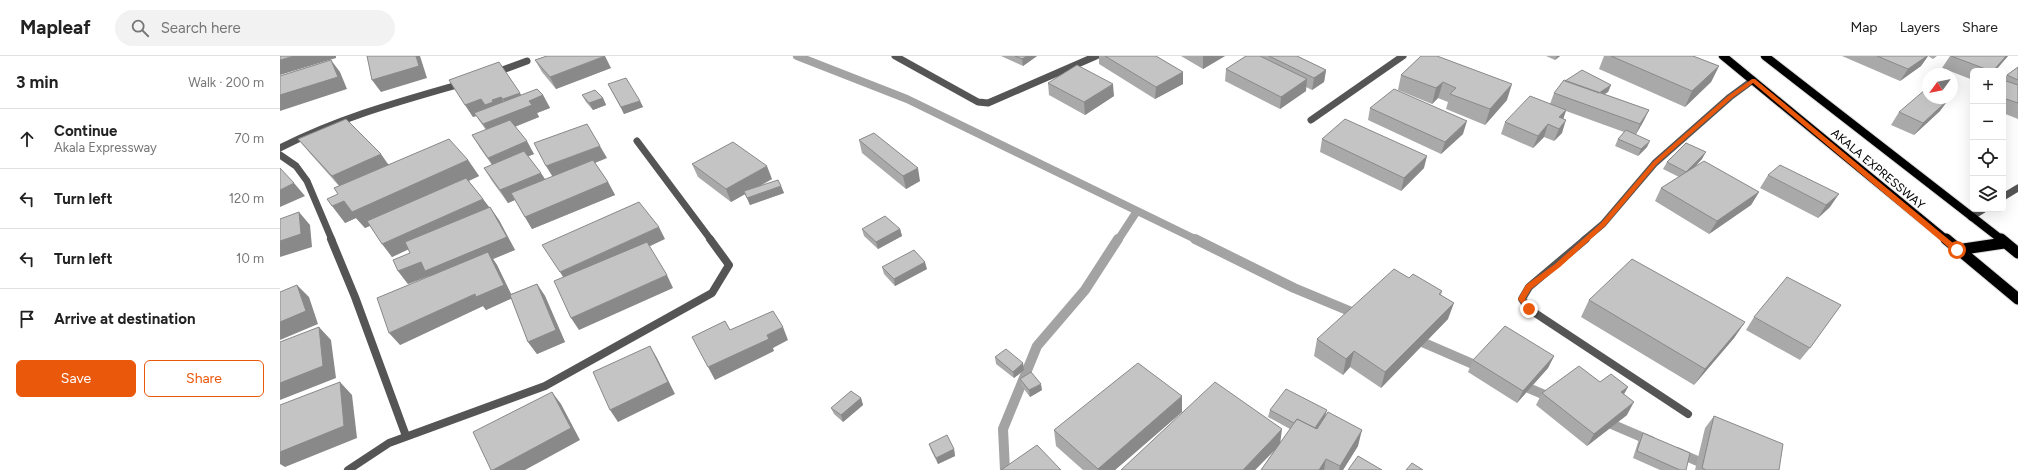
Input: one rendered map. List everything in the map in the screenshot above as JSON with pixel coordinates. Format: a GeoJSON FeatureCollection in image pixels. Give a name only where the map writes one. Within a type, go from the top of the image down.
{"type":"FeatureCollection","features":[{"type":"Feature","properties":{"kind":"main road","name":"AKALA EXPRESSWAY"},"geometry":{"type":"LineString","coordinates":[[1723,56],[2018,300]]}},
{"type":"Feature","properties":{"kind":"main road","name":"AKALA EXPRESSWAY"},"geometry":{"type":"LineString","coordinates":[[1765,56],[2018,253]]}},
{"type":"Feature","properties":{"kind":"main road"},"geometry":{"type":"LineString","coordinates":[[1957,250],[2004,243]]}},
{"type":"Feature","properties":{"kind":"street"},"geometry":{"type":"LineString","coordinates":[[895,56],[978,102],[988,103],[998,100],[1096,56]]}},
{"type":"Feature","properties":{"kind":"street"},"geometry":{"type":"LineString","coordinates":[[1311,120],[1403,56]]}},
{"type":"Feature","properties":{"kind":"street"},"geometry":{"type":"LineString","coordinates":[[490,74],[527,61]]}},
{"type":"Feature","properties":{"kind":"street"},"geometry":{"type":"LineString","coordinates":[[280,148],[311,132],[391,104],[475,79]]}},
{"type":"Feature","properties":{"kind":"street"},"geometry":{"type":"LineString","coordinates":[[1688,414],[1529,309],[1522,299],[1529,287],[1557,265],[1603,224],[1655,163],[1730,97],[1753,80]]}},
{"type":"Feature","properties":{"kind":"street"},"geometry":{"type":"LineString","coordinates":[[348,470],[389,443],[545,386],[712,293],[729,265],[636,141]]}},
{"type":"Feature","properties":{"kind":"street"},"geometry":{"type":"LineString","coordinates":[[280,154],[296,166],[307,181],[355,297],[406,436]]}},
{"type":"Feature","properties":{"kind":"street"},"geometry":{"type":"LineString","coordinates":[[2006,195],[2018,188]]}},
{"type":"Feature","properties":{"kind":"street"},"geometry":{"type":"LineString","coordinates":[[1971,217],[1979,212]]}},
{"type":"Feature","properties":{"kind":"building"},"geometry":{"type":"Polygon","coordinates":[[[280,56],[294,56],[280,60],[280,56]]]}},
{"type":"Feature","properties":{"kind":"building"},"geometry":{"type":"Polygon","coordinates":[[[367,56],[416,56],[419,66],[372,80],[367,56]]]}},
{"type":"Feature","properties":{"kind":"building"},"geometry":{"type":"Polygon","coordinates":[[[547,56],[605,56],[550,77],[535,60],[547,56]]]}},
{"type":"Feature","properties":{"kind":"building"},"geometry":{"type":"Polygon","coordinates":[[[1015,56],[1027,56],[1022,59],[1015,56]]]}},
{"type":"Feature","properties":{"kind":"building"},"geometry":{"type":"Polygon","coordinates":[[[1105,56],[1156,56],[1183,72],[1156,87],[1105,56]]]}},
{"type":"Feature","properties":{"kind":"building"},"geometry":{"type":"Polygon","coordinates":[[[1246,56],[1260,56],[1307,79],[1281,97],[1226,69],[1246,56]]]}},
{"type":"Feature","properties":{"kind":"building"},"geometry":{"type":"Polygon","coordinates":[[[1269,56],[1297,56],[1326,70],[1314,78],[1269,56]]]}},
{"type":"Feature","properties":{"kind":"building"},"geometry":{"type":"Polygon","coordinates":[[[1421,56],[1437,56],[1512,84],[1490,109],[1450,94],[1456,88],[1443,82],[1436,88],[1401,75],[1421,56]]]}},
{"type":"Feature","properties":{"kind":"building"},"geometry":{"type":"Polygon","coordinates":[[[1611,56],[1693,56],[1719,66],[1692,91],[1611,56]]]}},
{"type":"Feature","properties":{"kind":"building"},"geometry":{"type":"Polygon","coordinates":[[[1877,56],[1927,56],[1908,69],[1877,56]]]}},
{"type":"Feature","properties":{"kind":"building"},"geometry":{"type":"Polygon","coordinates":[[[1951,56],[2006,56],[1996,68],[1983,68],[1951,56]]]}},
{"type":"Feature","properties":{"kind":"building"},"geometry":{"type":"Polygon","coordinates":[[[331,60],[338,77],[280,95],[280,76],[331,60]]]}},
{"type":"Feature","properties":{"kind":"building"},"geometry":{"type":"Polygon","coordinates":[[[499,62],[520,93],[503,99],[501,97],[492,100],[493,102],[485,105],[481,99],[465,105],[449,80],[499,62]]]}},
{"type":"Feature","properties":{"kind":"building"},"geometry":{"type":"Polygon","coordinates":[[[1077,65],[1113,84],[1084,102],[1048,83],[1077,65]]]}},
{"type":"Feature","properties":{"kind":"building"},"geometry":{"type":"Polygon","coordinates":[[[2018,67],[2018,80],[2007,75],[2018,67]]]}},
{"type":"Feature","properties":{"kind":"building"},"geometry":{"type":"Polygon","coordinates":[[[1582,70],[1611,85],[1599,93],[1565,81],[1582,70]]]}},
{"type":"Feature","properties":{"kind":"building"},"geometry":{"type":"Polygon","coordinates":[[[626,78],[640,101],[621,107],[608,84],[626,78]]]}},
{"type":"Feature","properties":{"kind":"building"},"geometry":{"type":"Polygon","coordinates":[[[1564,80],[1649,110],[1640,124],[1554,93],[1564,80]]]}},
{"type":"Feature","properties":{"kind":"building"},"geometry":{"type":"Polygon","coordinates":[[[2006,81],[2018,85],[2018,103],[2006,99],[2006,81]]]}},
{"type":"Feature","properties":{"kind":"building"},"geometry":{"type":"Polygon","coordinates":[[[537,89],[543,95],[529,101],[532,105],[483,124],[474,113],[537,89]]]}},
{"type":"Feature","properties":{"kind":"building"},"geometry":{"type":"Polygon","coordinates":[[[1394,89],[1467,121],[1445,142],[1370,108],[1394,89]]]}},
{"type":"Feature","properties":{"kind":"building"},"geometry":{"type":"Polygon","coordinates":[[[595,90],[603,98],[589,103],[582,95],[595,90]]]}},
{"type":"Feature","properties":{"kind":"building"},"geometry":{"type":"Polygon","coordinates":[[[1922,92],[1922,104],[1944,104],[1923,123],[1899,112],[1922,92]]]}},
{"type":"Feature","properties":{"kind":"building"},"geometry":{"type":"Polygon","coordinates":[[[1530,96],[1566,110],[1559,117],[1566,120],[1559,129],[1548,124],[1538,136],[1505,122],[1530,96]]]}},
{"type":"Feature","properties":{"kind":"building"},"geometry":{"type":"Polygon","coordinates":[[[346,119],[381,154],[332,176],[298,139],[346,119]]]}},
{"type":"Feature","properties":{"kind":"building"},"geometry":{"type":"Polygon","coordinates":[[[1345,119],[1427,156],[1404,178],[1322,139],[1345,119]]]}},
{"type":"Feature","properties":{"kind":"building"},"geometry":{"type":"Polygon","coordinates":[[[510,120],[527,141],[488,158],[472,135],[510,120]]]}},
{"type":"Feature","properties":{"kind":"building"},"geometry":{"type":"Polygon","coordinates":[[[587,124],[600,146],[546,166],[534,143],[587,124]]]}},
{"type":"Feature","properties":{"kind":"building"},"geometry":{"type":"Polygon","coordinates":[[[1626,130],[1650,141],[1641,149],[1618,139],[1626,130]]]}},
{"type":"Feature","properties":{"kind":"building"},"geometry":{"type":"Polygon","coordinates":[[[874,133],[918,168],[903,176],[859,140],[874,133]]]}},
{"type":"Feature","properties":{"kind":"building"},"geometry":{"type":"Polygon","coordinates":[[[449,139],[468,160],[352,212],[344,201],[332,206],[327,199],[338,194],[334,188],[449,139]]]}},
{"type":"Feature","properties":{"kind":"building"},"geometry":{"type":"Polygon","coordinates":[[[733,142],[767,166],[726,189],[692,164],[733,142]]]}},
{"type":"Feature","properties":{"kind":"building"},"geometry":{"type":"Polygon","coordinates":[[[1686,143],[1706,152],[1686,172],[1667,162],[1686,143]]]}},
{"type":"Feature","properties":{"kind":"building"},"geometry":{"type":"Polygon","coordinates":[[[524,151],[541,173],[500,190],[484,168],[524,151]]]}},
{"type":"Feature","properties":{"kind":"building"},"geometry":{"type":"Polygon","coordinates":[[[593,160],[608,182],[525,217],[511,193],[593,160]]]}},
{"type":"Feature","properties":{"kind":"building"},"geometry":{"type":"Polygon","coordinates":[[[1704,161],[1759,192],[1717,221],[1661,188],[1704,161]]]}},
{"type":"Feature","properties":{"kind":"building"},"geometry":{"type":"Polygon","coordinates":[[[1780,165],[1839,194],[1826,205],[1768,175],[1780,165]]]}},
{"type":"Feature","properties":{"kind":"building"},"geometry":{"type":"Polygon","coordinates":[[[280,168],[294,183],[280,190],[280,168]]]}},
{"type":"Feature","properties":{"kind":"building"},"geometry":{"type":"Polygon","coordinates":[[[466,178],[483,199],[382,244],[367,221],[466,178]]]}},
{"type":"Feature","properties":{"kind":"building"},"geometry":{"type":"Polygon","coordinates":[[[778,180],[781,186],[747,198],[744,191],[778,180]]]}},
{"type":"Feature","properties":{"kind":"building"},"geometry":{"type":"Polygon","coordinates":[[[639,202],[659,227],[560,272],[542,245],[639,202]]]}},
{"type":"Feature","properties":{"kind":"building"},"geometry":{"type":"Polygon","coordinates":[[[490,207],[507,237],[425,271],[421,262],[398,271],[393,260],[410,253],[405,242],[490,207]]]}},
{"type":"Feature","properties":{"kind":"building"},"geometry":{"type":"Polygon","coordinates":[[[299,212],[301,234],[280,241],[280,219],[299,212]]]}},
{"type":"Feature","properties":{"kind":"building"},"geometry":{"type":"Polygon","coordinates":[[[885,216],[900,229],[876,242],[862,229],[885,216]]]}},
{"type":"Feature","properties":{"kind":"building"},"geometry":{"type":"Polygon","coordinates":[[[647,242],[667,275],[571,318],[554,281],[647,242]]]}},
{"type":"Feature","properties":{"kind":"building"},"geometry":{"type":"Polygon","coordinates":[[[914,250],[925,262],[894,279],[882,267],[914,250]]]}},
{"type":"Feature","properties":{"kind":"building"},"geometry":{"type":"Polygon","coordinates":[[[488,252],[504,285],[476,297],[475,294],[389,333],[377,298],[488,252]]]}},
{"type":"Feature","properties":{"kind":"building"},"geometry":{"type":"Polygon","coordinates":[[[1632,259],[1745,322],[1705,369],[1589,300],[1632,259]]]}},
{"type":"Feature","properties":{"kind":"building"},"geometry":{"type":"Polygon","coordinates":[[[1394,269],[1409,278],[1413,274],[1442,291],[1439,294],[1454,303],[1385,372],[1354,351],[1346,359],[1317,339],[1394,269]]]}},
{"type":"Feature","properties":{"kind":"building"},"geometry":{"type":"Polygon","coordinates":[[[1787,277],[1841,305],[1810,348],[1754,317],[1787,277]]]}},
{"type":"Feature","properties":{"kind":"building"},"geometry":{"type":"Polygon","coordinates":[[[537,284],[556,330],[528,342],[510,295],[537,284]]]}},
{"type":"Feature","properties":{"kind":"building"},"geometry":{"type":"Polygon","coordinates":[[[297,285],[306,311],[280,322],[280,292],[297,285]]]}},
{"type":"Feature","properties":{"kind":"building"},"geometry":{"type":"Polygon","coordinates":[[[773,311],[783,327],[767,335],[769,339],[708,367],[692,337],[725,321],[730,330],[773,311]]]}},
{"type":"Feature","properties":{"kind":"building"},"geometry":{"type":"Polygon","coordinates":[[[1505,326],[1554,356],[1523,391],[1473,360],[1505,326]]]}},
{"type":"Feature","properties":{"kind":"building"},"geometry":{"type":"Polygon","coordinates":[[[319,327],[323,366],[280,383],[280,342],[319,327]]]}},
{"type":"Feature","properties":{"kind":"building"},"geometry":{"type":"Polygon","coordinates":[[[650,346],[668,382],[610,410],[593,372],[650,346]]]}},
{"type":"Feature","properties":{"kind":"building"},"geometry":{"type":"Polygon","coordinates":[[[1006,349],[1023,363],[1013,372],[995,357],[1006,349]]]}},
{"type":"Feature","properties":{"kind":"building"},"geometry":{"type":"Polygon","coordinates":[[[1138,363],[1182,396],[1098,469],[1054,430],[1138,363]]]}},
{"type":"Feature","properties":{"kind":"building"},"geometry":{"type":"Polygon","coordinates":[[[1579,366],[1600,382],[1611,374],[1628,387],[1621,392],[1634,402],[1594,434],[1542,393],[1579,366]]]}},
{"type":"Feature","properties":{"kind":"building"},"geometry":{"type":"Polygon","coordinates":[[[1031,372],[1041,384],[1029,390],[1020,379],[1031,372]]]}},
{"type":"Feature","properties":{"kind":"building"},"geometry":{"type":"Polygon","coordinates":[[[340,382],[344,426],[280,452],[280,405],[340,382]]]}},
{"type":"Feature","properties":{"kind":"building"},"geometry":{"type":"Polygon","coordinates":[[[1215,382],[1282,429],[1243,470],[1121,470],[1215,382]]]}},
{"type":"Feature","properties":{"kind":"building"},"geometry":{"type":"Polygon","coordinates":[[[1286,389],[1327,410],[1315,428],[1297,419],[1294,423],[1270,410],[1286,389]]]}},
{"type":"Feature","properties":{"kind":"building"},"geometry":{"type":"Polygon","coordinates":[[[851,391],[861,398],[841,415],[831,408],[851,391]]]}},
{"type":"Feature","properties":{"kind":"building"},"geometry":{"type":"Polygon","coordinates":[[[552,392],[571,428],[491,470],[473,432],[552,392]]]}},
{"type":"Feature","properties":{"kind":"building"},"geometry":{"type":"Polygon","coordinates":[[[1328,412],[1362,430],[1340,466],[1326,459],[1319,470],[1261,470],[1297,419],[1317,429],[1328,412]]]}},
{"type":"Feature","properties":{"kind":"building"},"geometry":{"type":"Polygon","coordinates":[[[1714,416],[1783,444],[1779,470],[1706,470],[1702,468],[1714,416]]]}},
{"type":"Feature","properties":{"kind":"building"},"geometry":{"type":"Polygon","coordinates":[[[1643,433],[1690,453],[1686,470],[1680,470],[1637,451],[1643,433]]]}},
{"type":"Feature","properties":{"kind":"building"},"geometry":{"type":"Polygon","coordinates":[[[947,435],[954,449],[936,458],[929,444],[947,435]]]}},
{"type":"Feature","properties":{"kind":"building"},"geometry":{"type":"Polygon","coordinates":[[[1037,445],[1061,470],[1001,470],[1037,445]]]}},
{"type":"Feature","properties":{"kind":"building"},"geometry":{"type":"Polygon","coordinates":[[[1358,456],[1382,470],[1348,470],[1358,456]]]}},
{"type":"Feature","properties":{"kind":"building"},"geometry":{"type":"Polygon","coordinates":[[[1412,463],[1423,470],[1406,470],[1412,463]]]}},
{"type":"Feature","properties":{"kind":"waterway"},"geometry":{"type":"LineString","coordinates":[[797,56],[907,99],[1197,240]]}},
{"type":"Feature","properties":{"kind":"waterway"},"geometry":{"type":"LineString","coordinates":[[1118,240],[1137,211]]}},
{"type":"Feature","properties":{"kind":"waterway"},"geometry":{"type":"LineString","coordinates":[[1005,470],[1003,429],[1037,346],[1085,290],[1118,239]]}},
{"type":"Feature","properties":{"kind":"waterway"},"geometry":{"type":"LineString","coordinates":[[1195,239],[1294,288],[1359,315]]}},
{"type":"Feature","properties":{"kind":"waterway"},"geometry":{"type":"LineString","coordinates":[[1415,339],[1482,368]]}},
{"type":"Feature","properties":{"kind":"waterway"},"geometry":{"type":"LineString","coordinates":[[1519,384],[1552,398]]}},
{"type":"Feature","properties":{"kind":"waterway"},"geometry":{"type":"LineString","coordinates":[[1602,420],[1651,441]]}},
{"type":"Feature","properties":{"kind":"waterway"},"geometry":{"type":"LineString","coordinates":[[1677,452],[1718,470]]}},
{"type":"Feature","properties":{"kind":"route"},"geometry":{"type":"LineString","coordinates":[[1529,309],[1522,299],[1529,287],[1557,265],[1603,224],[1655,163],[1715,112],[1730,97],[1753,80],[1957,250]]}}]}
